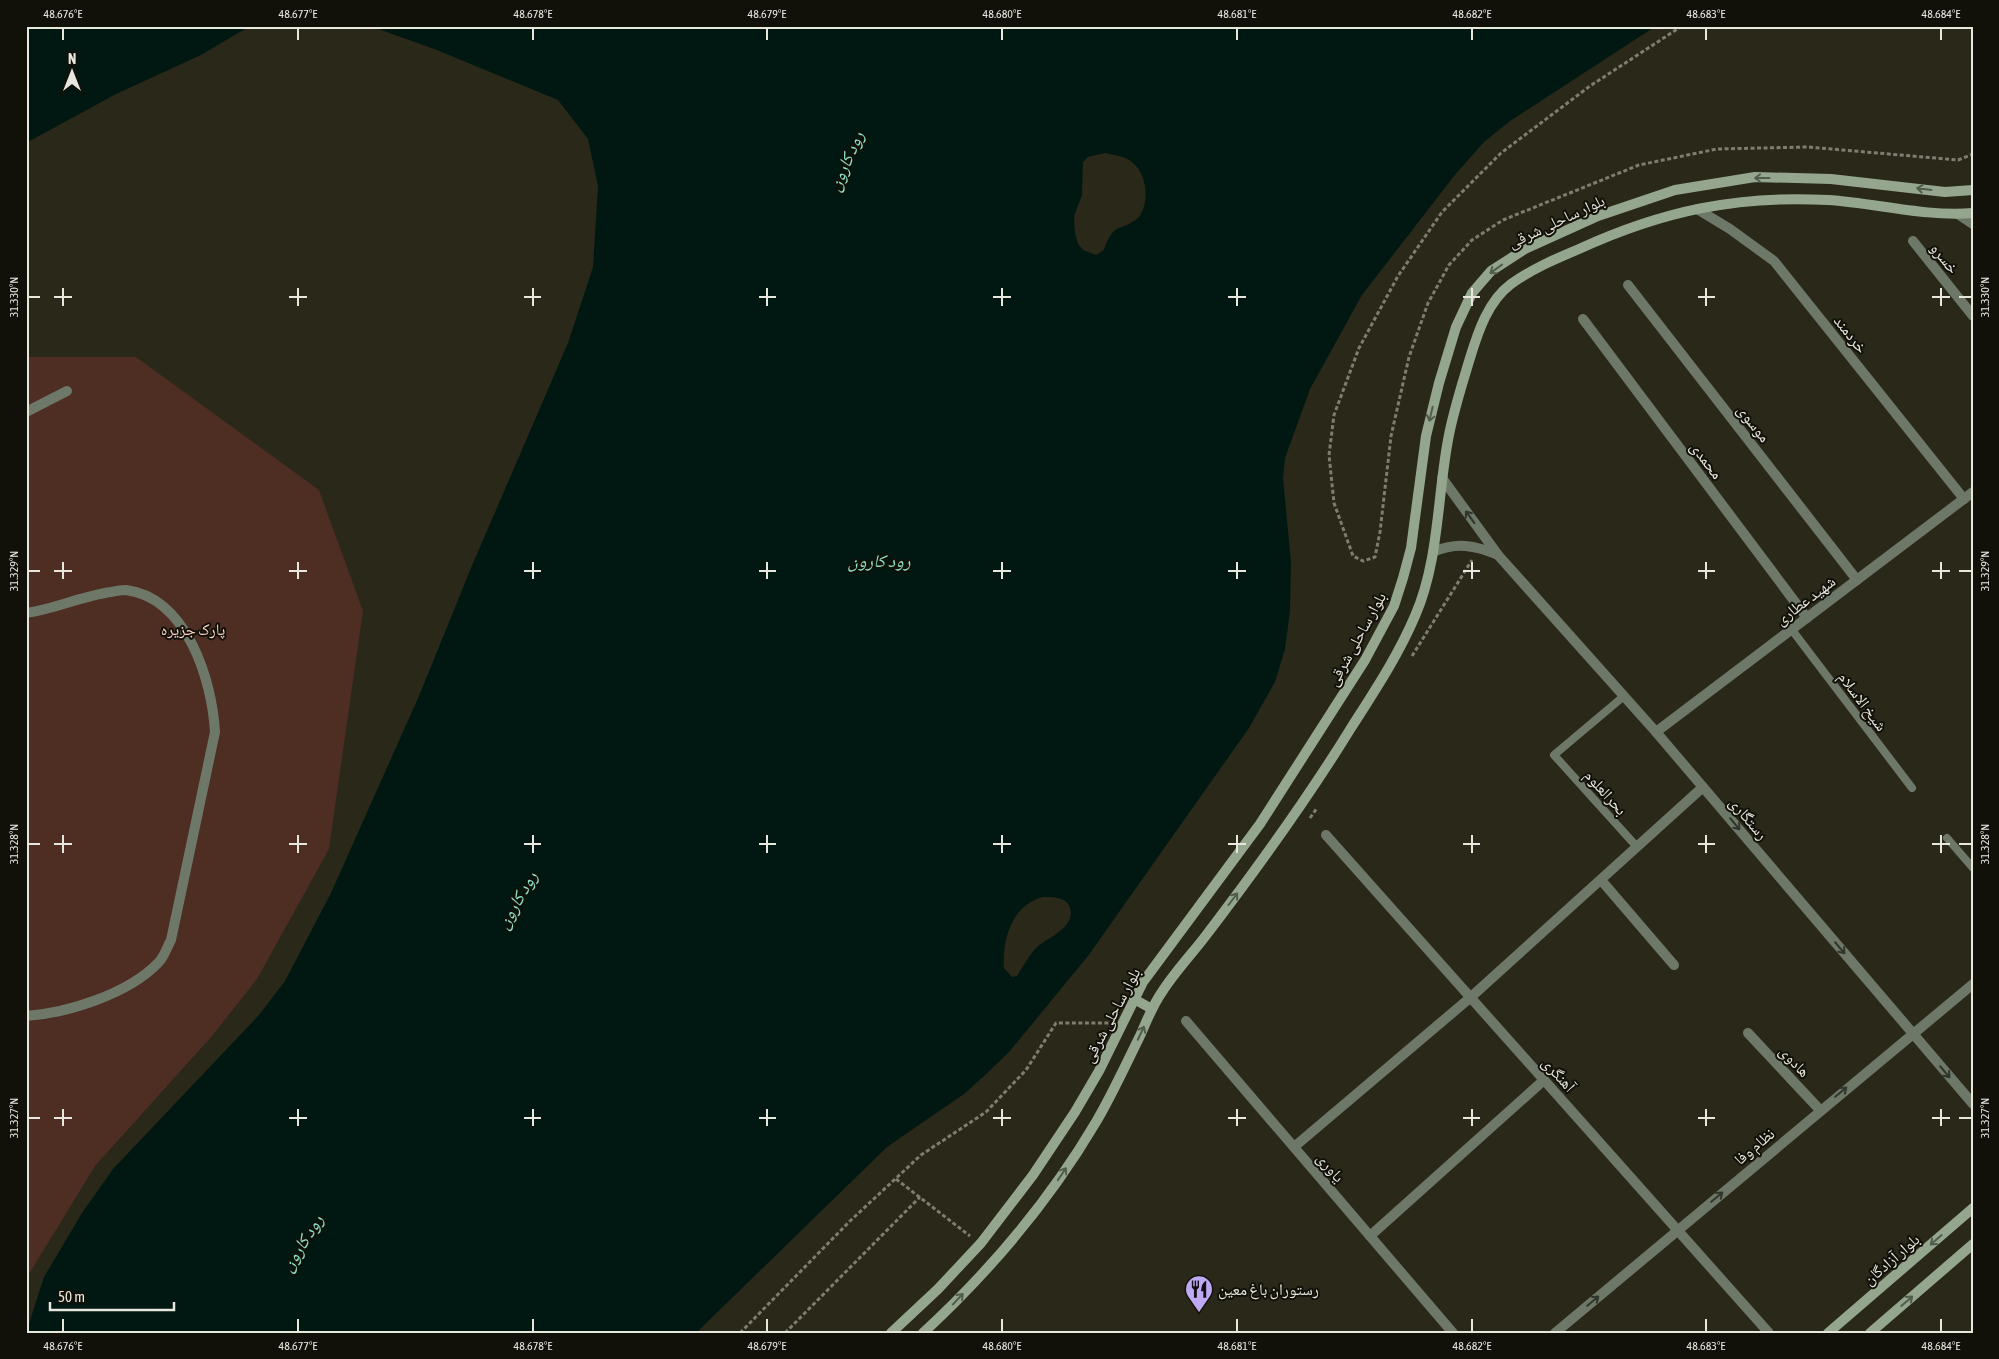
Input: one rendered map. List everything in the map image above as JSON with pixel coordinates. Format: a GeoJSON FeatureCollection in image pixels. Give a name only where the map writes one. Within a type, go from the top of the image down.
{"type":"FeatureCollection","features":[{"type":"Feature","properties":{"kind":"main road","name":"بلوار ساحلی شرقی"},"geometry":{"type":"LineString","coordinates":[[890,1333],[938,1289],[981,1244],[1033,1175],[1099,1071],[1143,982],[1260,824],[1365,660],[1394,606],[1411,548],[1426,436],[1439,383],[1456,327],[1472,293],[1491,271],[1525,249],[1598,216],[1674,190],[1755,178],[1831,178],[1945,192],[1973,190]]}},
{"type":"Feature","properties":{"kind":"main road","name":"بلوار ساحلی شرقی"},"geometry":{"type":"LineString","coordinates":[[923,1333],[951,1307],[1003,1252],[1051,1189],[1095,1124],[1117,1084],[1160,995],[1322,775],[1386,672],[1415,616],[1434,552],[1448,440],[1460,389],[1477,335],[1491,306],[1506,288],[1536,268],[1606,236],[1679,211],[1756,199],[1830,200],[1958,214],[1973,213]]}},
{"type":"Feature","properties":{"kind":"main road"},"geometry":{"type":"LineString","coordinates":[[1134,999],[1152,1009]]}},
{"type":"Feature","properties":{"kind":"main road","name":"بلوار آزادگان"},"geometry":{"type":"LineString","coordinates":[[1828,1333],[1973,1208]]}},
{"type":"Feature","properties":{"kind":"main road"},"geometry":{"type":"LineString","coordinates":[[1870,1333],[1882,1329],[1973,1244]]}},
{"type":"Feature","properties":{"kind":"street","name":"خردمند"},"geometry":{"type":"LineString","coordinates":[[1697,209],[1730,229],[1774,261],[1964,499]]}},
{"type":"Feature","properties":{"kind":"street"},"geometry":{"type":"LineString","coordinates":[[1958,214],[1973,224]]}},
{"type":"Feature","properties":{"kind":"street","name":"خسرو"},"geometry":{"type":"LineString","coordinates":[[1913,242],[1973,316]]}},
{"type":"Feature","properties":{"kind":"street","name":"موسوی"},"geometry":{"type":"LineString","coordinates":[[1628,285],[1857,580]]}},
{"type":"Feature","properties":{"kind":"street","name":"محمدی"},"geometry":{"type":"LineString","coordinates":[[1582,319],[1807,618]]}},
{"type":"Feature","properties":{"kind":"street"},"geometry":{"type":"LineString","coordinates":[[26,412],[67,391]]}},
{"type":"Feature","properties":{"kind":"street","name":"رستگاری"},"geometry":{"type":"LineString","coordinates":[[1442,478],[1498,555],[1656,732],[1973,1104]]}},
{"type":"Feature","properties":{"kind":"street","name":"شهید عطاری"},"geometry":{"type":"LineString","coordinates":[[1656,732],[1973,492]]}},
{"type":"Feature","properties":{"kind":"street"},"geometry":{"type":"LineString","coordinates":[[1434,552],[1442,548],[1461,545],[1480,547],[1498,555]]}},
{"type":"Feature","properties":{"kind":"street"},"geometry":{"type":"LineString","coordinates":[[26,612],[45,610],[96,594],[126,590],[153,599],[173,615],[189,638],[209,691],[215,732],[171,940],[159,962],[136,982],[101,997],[71,1008],[41,1015],[26,1016]]}},
{"type":"Feature","properties":{"kind":"street"},"geometry":{"type":"LineString","coordinates":[[1294,1147],[1470,997],[1703,787]]}},
{"type":"Feature","properties":{"kind":"street","name":"آهنگری"},"geometry":{"type":"LineString","coordinates":[[1326,835],[1769,1333]]}},
{"type":"Feature","properties":{"kind":"street"},"geometry":{"type":"LineString","coordinates":[[1601,880],[1674,965]]}},
{"type":"Feature","properties":{"kind":"street","name":"نظام وفا"},"geometry":{"type":"LineString","coordinates":[[1555,1333],[1973,984]]}},
{"type":"Feature","properties":{"kind":"street","name":"یاوری"},"geometry":{"type":"LineString","coordinates":[[1186,1021],[1453,1333]]}},
{"type":"Feature","properties":{"kind":"street","name":"هادوی"},"geometry":{"type":"LineString","coordinates":[[1748,1034],[1820,1110]]}},
{"type":"Feature","properties":{"kind":"street"},"geometry":{"type":"LineString","coordinates":[[1370,1236],[1544,1080]]}},
{"type":"Feature","properties":{"kind":"lane","name":"شیخ الاسلام"},"geometry":{"type":"LineString","coordinates":[[1792,630],[1912,788]]}},
{"type":"Feature","properties":{"kind":"lane","name":"بحرالعلوم"},"geometry":{"type":"LineString","coordinates":[[1624,696],[1554,755],[1637,848]]}},
{"type":"Feature","properties":{"kind":"lane"},"geometry":{"type":"LineString","coordinates":[[1947,838],[1973,868]]}},
{"type":"Feature","properties":{"kind":"path"},"geometry":{"type":"LineString","coordinates":[[1299,807],[1326,835]]}},
{"type":"Feature","properties":{"kind":"path"},"geometry":{"type":"LineString","coordinates":[[740,1333],[843,1228],[922,1155],[986,1112],[1026,1070],[1056,1023],[1122,1022]]}},
{"type":"Feature","properties":{"kind":"path"},"geometry":{"type":"LineString","coordinates":[[896,1179],[981,1244]]}},
{"type":"Feature","properties":{"kind":"path"},"geometry":{"type":"LineString","coordinates":[[785,1333],[920,1197]]}},
{"type":"Feature","properties":{"kind":"green space","name":"پارک جزیره"},"geometry":{"type":"Polygon","coordinates":[[[26,357],[136,357],[319,490],[363,611],[329,849],[257,979],[212,1036],[95,1166],[26,1279],[26,357]]]}},
{"type":"Feature","properties":{"kind":"water"},"geometry":{"type":"Polygon","coordinates":[[[26,26],[250,26],[201,55],[116,94],[26,143],[26,26]]]}},
{"type":"Feature","properties":{"kind":"water","name":"رود کارون"},"geometry":{"type":"Polygon","coordinates":[[[370,26],[1656,26],[1510,121],[1484,142],[1454,176],[1362,295],[1310,389],[1285,458],[1283,478],[1291,562],[1290,611],[1285,649],[1275,682],[1249,728],[1088,956],[1009,1052],[964,1094],[887,1147],[696,1333],[26,1333],[44,1277],[82,1213],[113,1169],[259,1015],[285,981],[331,893],[419,696],[471,568],[568,343],[593,267],[598,186],[588,139],[558,100],[437,50],[370,26]],[[1105,153],[1088,157],[1083,162],[1082,195],[1074,216],[1078,244],[1083,250],[1096,255],[1104,250],[1111,234],[1139,217],[1146,196],[1144,180],[1137,167],[1126,158],[1105,153]],[[1043,897],[1032,901],[1024,907],[1017,915],[1007,935],[1004,968],[1012,977],[1017,976],[1037,947],[1060,931],[1069,921],[1071,915],[1070,908],[1066,902],[1059,898],[1043,897]]]}},
{"type":"Feature","properties":{"kind":"place","name":"رستوران باغ معین"},"geometry":{"type":"Point","coordinates":[1199,1313]}}]}
